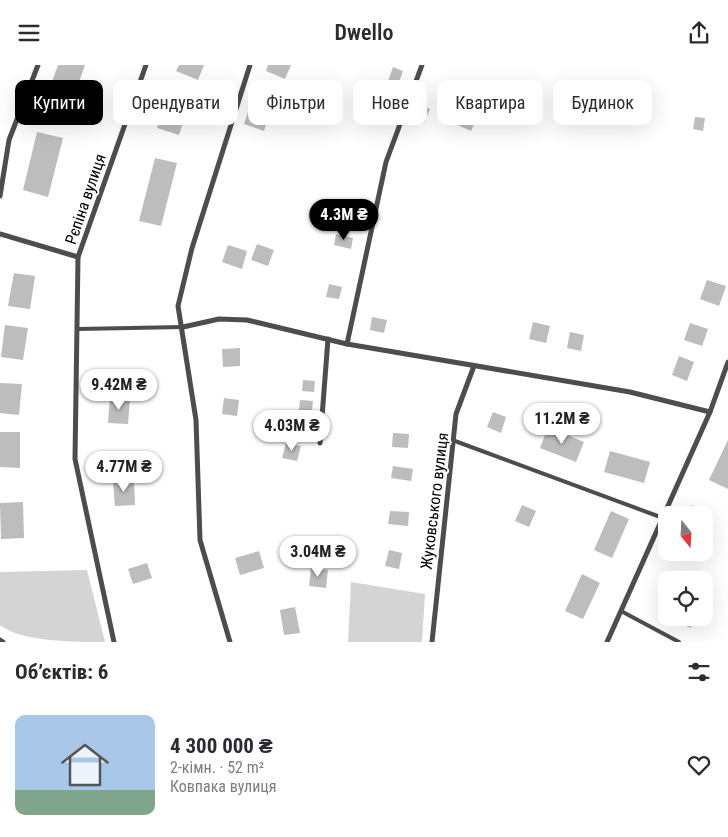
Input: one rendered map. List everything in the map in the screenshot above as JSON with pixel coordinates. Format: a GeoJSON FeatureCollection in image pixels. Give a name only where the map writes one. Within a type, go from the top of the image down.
{"type":"FeatureCollection","features":[{"type":"Feature","properties":{"kind":"street"},"geometry":{"type":"LineString","coordinates":[[0,196],[9,140],[38,65]]}},
{"type":"Feature","properties":{"kind":"street","name":"Рєпіна вулиця"},"geometry":{"type":"LineString","coordinates":[[114,642],[75,459],[78,257],[146,65]]}},
{"type":"Feature","properties":{"kind":"street"},"geometry":{"type":"LineString","coordinates":[[230,642],[200,540],[196,420],[183,327],[178,306],[192,248],[250,65]]}},
{"type":"Feature","properties":{"kind":"street"},"geometry":{"type":"LineString","coordinates":[[347,344],[386,162],[422,65]]}},
{"type":"Feature","properties":{"kind":"street"},"geometry":{"type":"LineString","coordinates":[[0,234],[78,257]]}},
{"type":"Feature","properties":{"kind":"street"},"geometry":{"type":"LineString","coordinates":[[183,327],[219,319],[247,320],[347,344],[630,392],[710,412]]}},
{"type":"Feature","properties":{"kind":"street"},"geometry":{"type":"LineString","coordinates":[[320,443],[328,339]]}},
{"type":"Feature","properties":{"kind":"street"},"geometry":{"type":"LineString","coordinates":[[668,506],[710,412],[728,362]]}},
{"type":"Feature","properties":{"kind":"street","name":"Жуковського вулиця"},"geometry":{"type":"LineString","coordinates":[[432,642],[455,441],[456,414],[474,366]]}},
{"type":"Feature","properties":{"kind":"street"},"geometry":{"type":"LineString","coordinates":[[607,642],[658,529]]}},
{"type":"Feature","properties":{"kind":"lane"},"geometry":{"type":"LineString","coordinates":[[77,329],[183,327]]}},
{"type":"Feature","properties":{"kind":"lane"},"geometry":{"type":"LineString","coordinates":[[455,441],[658,516]]}},
{"type":"Feature","properties":{"kind":"lane"},"geometry":{"type":"LineString","coordinates":[[621,611],[679,642]]}},
{"type":"Feature","properties":{"kind":"shaded area"},"geometry":{"type":"Polygon","coordinates":[[[87,570],[105,642],[34,638],[9,631],[0,625],[0,572],[87,570]]]}},
{"type":"Feature","properties":{"kind":"shaded area"},"geometry":{"type":"Polygon","coordinates":[[[351,582],[425,594],[422,642],[348,642],[351,582]]]}},
{"type":"Feature","properties":{"kind":"building"},"geometry":{"type":"Polygon","coordinates":[[[58,65],[85,65],[80,80],[53,80],[58,65]]]}},
{"type":"Feature","properties":{"kind":"building"},"geometry":{"type":"Polygon","coordinates":[[[179,65],[204,65],[198,80],[176,71],[179,65]]]}},
{"type":"Feature","properties":{"kind":"building"},"geometry":{"type":"Polygon","coordinates":[[[268,65],[291,65],[285,79],[266,71],[268,65]]]}},
{"type":"Feature","properties":{"kind":"building"},"geometry":{"type":"Polygon","coordinates":[[[393,67],[403,71],[400,80],[388,80],[393,67]]]}},
{"type":"Feature","properties":{"kind":"building"},"geometry":{"type":"Polygon","coordinates":[[[248,112],[248,125],[266,125],[264,131],[244,124],[248,112]]]}},
{"type":"Feature","properties":{"kind":"building"},"geometry":{"type":"Polygon","coordinates":[[[695,117],[705,118],[703,131],[693,129],[695,117]]]}},
{"type":"Feature","properties":{"kind":"building"},"geometry":{"type":"Polygon","coordinates":[[[158,125],[182,125],[179,135],[157,128],[158,125]]]}},
{"type":"Feature","properties":{"kind":"building"},"geometry":{"type":"Polygon","coordinates":[[[457,125],[474,125],[471,131],[457,125]]]}},
{"type":"Feature","properties":{"kind":"building"},"geometry":{"type":"Polygon","coordinates":[[[37,132],[63,138],[48,197],[23,190],[37,132]]]}},
{"type":"Feature","properties":{"kind":"building"},"geometry":{"type":"Polygon","coordinates":[[[155,158],[177,163],[161,226],[139,221],[155,158]]]}},
{"type":"Feature","properties":{"kind":"building"},"geometry":{"type":"Polygon","coordinates":[[[336,234],[353,238],[351,249],[334,245],[336,234]]]}},
{"type":"Feature","properties":{"kind":"building"},"geometry":{"type":"Polygon","coordinates":[[[257,244],[274,250],[268,266],[251,260],[257,244]]]}},
{"type":"Feature","properties":{"kind":"building"},"geometry":{"type":"Polygon","coordinates":[[[228,245],[247,251],[242,269],[222,262],[228,245]]]}},
{"type":"Feature","properties":{"kind":"building"},"geometry":{"type":"Polygon","coordinates":[[[14,273],[35,276],[30,309],[8,306],[14,273]]]}},
{"type":"Feature","properties":{"kind":"building"},"geometry":{"type":"Polygon","coordinates":[[[707,280],[726,286],[719,306],[700,299],[707,280]]]}},
{"type":"Feature","properties":{"kind":"building"},"geometry":{"type":"Polygon","coordinates":[[[329,284],[342,287],[339,299],[326,297],[329,284]]]}},
{"type":"Feature","properties":{"kind":"building"},"geometry":{"type":"Polygon","coordinates":[[[372,317],[387,320],[384,333],[370,330],[372,317]]]}},
{"type":"Feature","properties":{"kind":"building"},"geometry":{"type":"Polygon","coordinates":[[[533,322],[550,326],[546,343],[529,339],[533,322]]]}},
{"type":"Feature","properties":{"kind":"building"},"geometry":{"type":"Polygon","coordinates":[[[690,323],[708,329],[702,346],[684,340],[690,323]]]}},
{"type":"Feature","properties":{"kind":"building"},"geometry":{"type":"Polygon","coordinates":[[[5,325],[28,328],[23,360],[1,357],[5,325]]]}},
{"type":"Feature","properties":{"kind":"building"},"geometry":{"type":"Polygon","coordinates":[[[570,332],[584,335],[581,351],[567,348],[570,332]]]}},
{"type":"Feature","properties":{"kind":"building"},"geometry":{"type":"Polygon","coordinates":[[[240,348],[240,366],[223,367],[222,349],[240,348]]]}},
{"type":"Feature","properties":{"kind":"building"},"geometry":{"type":"Polygon","coordinates":[[[679,356],[694,362],[687,381],[672,375],[679,356]]]}},
{"type":"Feature","properties":{"kind":"building"},"geometry":{"type":"Polygon","coordinates":[[[303,380],[315,381],[314,392],[302,391],[303,380]]]}},
{"type":"Feature","properties":{"kind":"building"},"geometry":{"type":"Polygon","coordinates":[[[0,383],[22,384],[19,415],[0,413],[0,383]]]}},
{"type":"Feature","properties":{"kind":"building"},"geometry":{"type":"Polygon","coordinates":[[[110,397],[130,399],[128,424],[108,423],[110,397]]]}},
{"type":"Feature","properties":{"kind":"building"},"geometry":{"type":"Polygon","coordinates":[[[224,398],[239,400],[237,416],[222,414],[224,398]]]}},
{"type":"Feature","properties":{"kind":"building"},"geometry":{"type":"Polygon","coordinates":[[[300,400],[313,401],[311,420],[298,419],[300,400]]]}},
{"type":"Feature","properties":{"kind":"building"},"geometry":{"type":"Polygon","coordinates":[[[493,412],[506,417],[501,433],[487,427],[493,412]]]}},
{"type":"Feature","properties":{"kind":"building"},"geometry":{"type":"Polygon","coordinates":[[[548,427],[584,442],[576,462],[540,448],[548,427]]]}},
{"type":"Feature","properties":{"kind":"building"},"geometry":{"type":"Polygon","coordinates":[[[0,432],[20,432],[20,468],[0,467],[0,432]]]}},
{"type":"Feature","properties":{"kind":"building"},"geometry":{"type":"Polygon","coordinates":[[[393,433],[409,434],[408,448],[392,447],[393,433]]]}},
{"type":"Feature","properties":{"kind":"building"},"geometry":{"type":"Polygon","coordinates":[[[728,440],[728,489],[709,480],[728,440]]]}},
{"type":"Feature","properties":{"kind":"building"},"geometry":{"type":"Polygon","coordinates":[[[286,443],[301,446],[297,461],[282,458],[286,443]]]}},
{"type":"Feature","properties":{"kind":"building"},"geometry":{"type":"Polygon","coordinates":[[[610,451],[650,462],[644,483],[604,472],[610,451]]]}},
{"type":"Feature","properties":{"kind":"building"},"geometry":{"type":"Polygon","coordinates":[[[393,466],[413,469],[411,481],[391,478],[393,466]]]}},
{"type":"Feature","properties":{"kind":"building"},"geometry":{"type":"Polygon","coordinates":[[[134,480],[135,505],[115,506],[113,481],[134,480]]]}},
{"type":"Feature","properties":{"kind":"building"},"geometry":{"type":"Polygon","coordinates":[[[23,502],[24,538],[1,539],[0,503],[23,502]]]}},
{"type":"Feature","properties":{"kind":"building"},"geometry":{"type":"Polygon","coordinates":[[[522,505],[536,511],[529,527],[515,521],[522,505]]]}},
{"type":"Feature","properties":{"kind":"building"},"geometry":{"type":"Polygon","coordinates":[[[390,511],[409,512],[408,526],[388,524],[390,511]]]}},
{"type":"Feature","properties":{"kind":"building"},"geometry":{"type":"Polygon","coordinates":[[[611,511],[629,519],[612,558],[594,550],[611,511]]]}},
{"type":"Feature","properties":{"kind":"building"},"geometry":{"type":"Polygon","coordinates":[[[389,550],[402,553],[399,569],[385,566],[389,550]]]}},
{"type":"Feature","properties":{"kind":"building"},"geometry":{"type":"Polygon","coordinates":[[[259,551],[264,568],[240,575],[235,558],[259,551]]]}},
{"type":"Feature","properties":{"kind":"building"},"geometry":{"type":"Polygon","coordinates":[[[147,563],[152,578],[133,584],[128,569],[147,563]]]}},
{"type":"Feature","properties":{"kind":"building"},"geometry":{"type":"Polygon","coordinates":[[[311,568],[328,570],[326,588],[309,586],[311,568]]]}},
{"type":"Feature","properties":{"kind":"building"},"geometry":{"type":"Polygon","coordinates":[[[582,574],[600,583],[583,619],[565,611],[582,574]]]}},
{"type":"Feature","properties":{"kind":"building"},"geometry":{"type":"Polygon","coordinates":[[[295,607],[300,633],[284,635],[280,610],[295,607]]]}}]}
